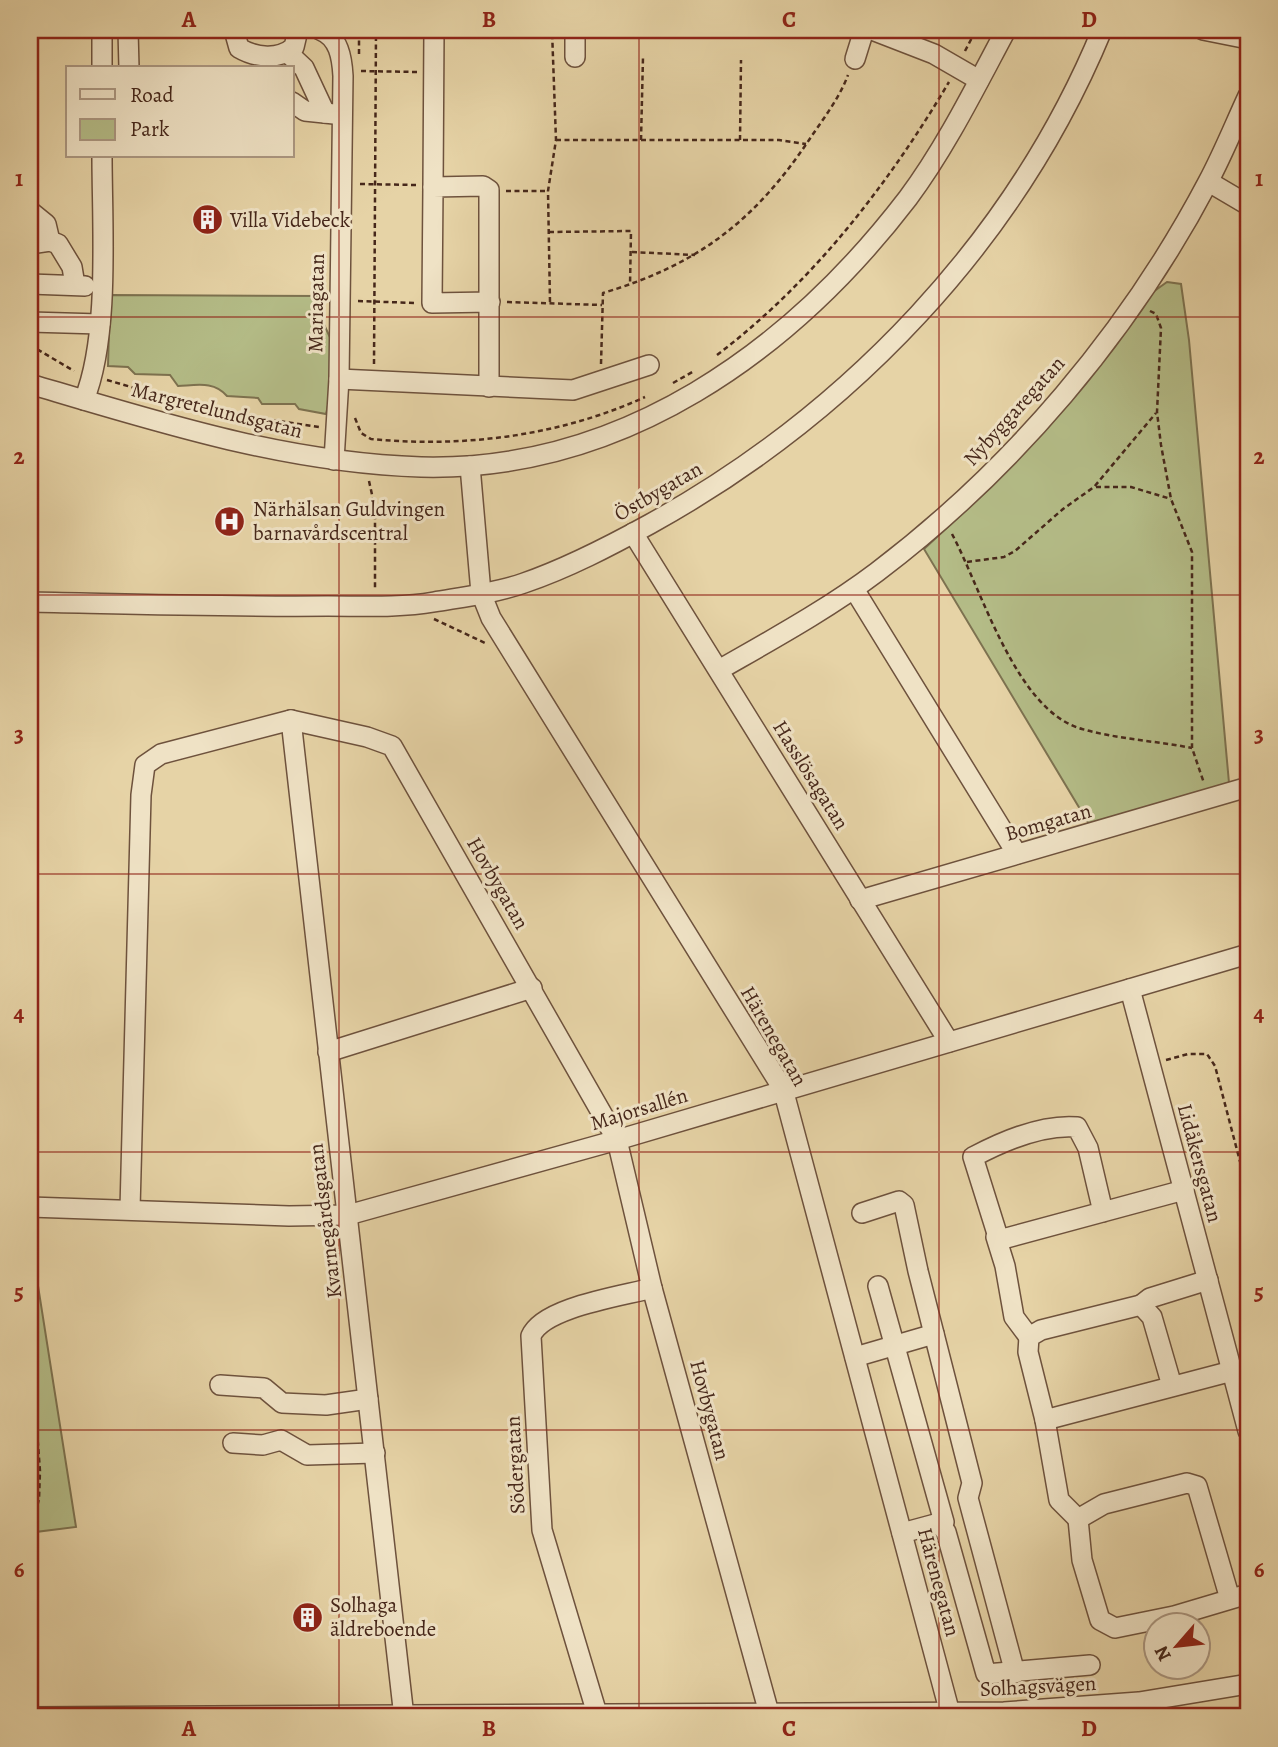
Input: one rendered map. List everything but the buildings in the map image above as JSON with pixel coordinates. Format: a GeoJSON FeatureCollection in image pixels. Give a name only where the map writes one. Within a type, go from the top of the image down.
{"type":"FeatureCollection","features":[{"type":"Feature","properties":{"kind":"street"},"geometry":{"type":"LineString","coordinates":[[102,30],[102,66]]}},
{"type":"Feature","properties":{"kind":"street"},"geometry":{"type":"LineString","coordinates":[[128,30],[129,66]]}},
{"type":"Feature","properties":{"kind":"street"},"geometry":{"type":"LineString","coordinates":[[234,30],[239,48],[249,54],[272,56],[304,68],[334,114]]}},
{"type":"Feature","properties":{"kind":"street"},"geometry":{"type":"LineString","coordinates":[[287,60],[295,47],[298,30]]}},
{"type":"Feature","properties":{"kind":"street","name":"Mariagatan"},"geometry":{"type":"LineString","coordinates":[[320,30],[334,40],[342,63],[334,114],[339,379],[334,460]]}},
{"type":"Feature","properties":{"kind":"street"},"geometry":{"type":"LineString","coordinates":[[434,30],[432,303],[490,302]]}},
{"type":"Feature","properties":{"kind":"street"},"geometry":{"type":"LineString","coordinates":[[575,30],[575,57]]}},
{"type":"Feature","properties":{"kind":"street"},"geometry":{"type":"LineString","coordinates":[[855,59],[864,30]]}},
{"type":"Feature","properties":{"kind":"street"},"geometry":{"type":"LineString","coordinates":[[872,30],[912,43],[979,80]]}},
{"type":"Feature","properties":{"kind":"street","name":"Margretelundsgatan"},"geometry":{"type":"LineString","coordinates":[[30,384],[238,443],[334,460],[470,466],[543,456],[613,434],[683,401],[751,357],[818,300],[860,256],[909,196],[1006,30]]}},
{"type":"Feature","properties":{"kind":"street","name":"Östbygatan"},"geometry":{"type":"LineString","coordinates":[[30,602],[375,607],[430,603],[481,593],[547,575],[633,533],[711,488],[779,441],[858,375],[903,331],[943,286],[1014,196],[1079,85],[1102,30]]}},
{"type":"Feature","properties":{"kind":"street"},"geometry":{"type":"LineString","coordinates":[[1203,30],[1248,38]]}},
{"type":"Feature","properties":{"kind":"street","name":"Nybyggaregatan"},"geometry":{"type":"LineString","coordinates":[[719,670],[854,589],[943,517],[1038,422],[1135,302],[1209,181],[1248,96]]}},
{"type":"Feature","properties":{"kind":"street"},"geometry":{"type":"LineString","coordinates":[[294,103],[305,111],[334,114]]}},
{"type":"Feature","properties":{"kind":"street"},"geometry":{"type":"LineString","coordinates":[[84,400],[93,376],[100,324],[102,158]]}},
{"type":"Feature","properties":{"kind":"street"},"geometry":{"type":"LineString","coordinates":[[1209,181],[1248,205]]}},
{"type":"Feature","properties":{"kind":"street"},"geometry":{"type":"LineString","coordinates":[[433,187],[483,186],[489,190],[489,387]]}},
{"type":"Feature","properties":{"kind":"street"},"geometry":{"type":"LineString","coordinates":[[30,211],[46,224],[50,241]]}},
{"type":"Feature","properties":{"kind":"street"},"geometry":{"type":"LineString","coordinates":[[30,244],[50,241],[58,244],[72,267],[75,285]]}},
{"type":"Feature","properties":{"kind":"street"},"geometry":{"type":"LineString","coordinates":[[30,284],[100,287]]}},
{"type":"Feature","properties":{"kind":"street"},"geometry":{"type":"LineString","coordinates":[[30,322],[100,324]]}},
{"type":"Feature","properties":{"kind":"street"},"geometry":{"type":"LineString","coordinates":[[339,379],[573,390],[602,383],[649,365]]}},
{"type":"Feature","properties":{"kind":"street","name":"Härenegatan"},"geometry":{"type":"LineString","coordinates":[[470,466],[481,593],[491,618],[783,1089],[950,1715]]}},
{"type":"Feature","properties":{"kind":"street","name":"Hasslösagatan"},"geometry":{"type":"LineString","coordinates":[[633,533],[949,1042]]}},
{"type":"Feature","properties":{"kind":"street"},"geometry":{"type":"LineString","coordinates":[[854,589],[1017,854]]}},
{"type":"Feature","properties":{"kind":"street","name":"Hovbygatan"},"geometry":{"type":"LineString","coordinates":[[131,1209],[142,771],[150,760],[161,754],[291,720],[367,737],[396,751],[617,1140],[652,1288],[769,1713]]}},
{"type":"Feature","properties":{"kind":"street","name":"Kvarnegårdsgatan"},"geometry":{"type":"LineString","coordinates":[[291,720],[404,1716]]}},
{"type":"Feature","properties":{"kind":"street","name":"Bomgatan"},"geometry":{"type":"LineString","coordinates":[[860,900],[1248,787]]}},
{"type":"Feature","properties":{"kind":"street","name":"Majorsallén"},"geometry":{"type":"LineString","coordinates":[[30,1207],[289,1216],[348,1215],[617,1140],[1248,954]]}},
{"type":"Feature","properties":{"kind":"street"},"geometry":{"type":"LineString","coordinates":[[328,1052],[531,988]]}},
{"type":"Feature","properties":{"kind":"street","name":"Lidåkersgatan"},"geometry":{"type":"LineString","coordinates":[[1130,989],[1248,1431]]}},
{"type":"Feature","properties":{"kind":"street"},"geometry":{"type":"LineString","coordinates":[[1078,1519],[1104,1504],[1187,1483],[1198,1486],[1239,1597],[1174,1616],[1115,1628],[1100,1620],[1082,1560],[1078,1519],[1059,1500],[1045,1420],[1028,1352],[1029,1337],[1014,1317],[1005,1266],[973,1157],[1001,1142],[1066,1126],[1077,1128],[1088,1148],[1103,1212]]}},
{"type":"Feature","properties":{"kind":"street"},"geometry":{"type":"LineString","coordinates":[[996,1237],[999,1240],[1184,1190]]}},
{"type":"Feature","properties":{"kind":"street"},"geometry":{"type":"LineString","coordinates":[[862,1213],[899,1201],[904,1205],[972,1483],[968,1498],[1014,1673]]}},
{"type":"Feature","properties":{"kind":"street"},"geometry":{"type":"LineString","coordinates":[[1029,1337],[1041,1331],[1141,1305],[1150,1298],[1208,1280]]}},
{"type":"Feature","properties":{"kind":"street"},"geometry":{"type":"LineString","coordinates":[[878,1286],[986,1674],[1090,1665]]}},
{"type":"Feature","properties":{"kind":"street","name":"Södergatan"},"geometry":{"type":"LineString","coordinates":[[598,1715],[542,1530],[531,1336],[535,1328],[550,1317],[652,1288]]}},
{"type":"Feature","properties":{"kind":"street"},"geometry":{"type":"LineString","coordinates":[[1141,1305],[1152,1317],[1172,1386]]}},
{"type":"Feature","properties":{"kind":"street"},"geometry":{"type":"LineString","coordinates":[[855,1357],[934,1334]]}},
{"type":"Feature","properties":{"kind":"street"},"geometry":{"type":"LineString","coordinates":[[1045,1420],[1232,1371]]}},
{"type":"Feature","properties":{"kind":"street"},"geometry":{"type":"LineString","coordinates":[[220,1385],[264,1388],[282,1404],[326,1405],[368,1399]]}},
{"type":"Feature","properties":{"kind":"street"},"geometry":{"type":"LineString","coordinates":[[233,1443],[263,1445],[281,1440],[307,1455],[375,1453]]}},
{"type":"Feature","properties":{"kind":"street"},"geometry":{"type":"LineString","coordinates":[[902,1534],[972,1514]]}},
{"type":"Feature","properties":{"kind":"street","name":"Solhagsvägen"},"geometry":{"type":"LineString","coordinates":[[30,1717],[1021,1714],[1139,1702],[1248,1684]]}},
{"type":"Feature","properties":{"kind":"path"},"geometry":{"type":"LineString","coordinates":[[374,382],[376,30]]}},
{"type":"Feature","properties":{"kind":"path"},"geometry":{"type":"LineString","coordinates":[[550,302],[548,191],[555,140],[552,30]]}},
{"type":"Feature","properties":{"kind":"path"},"geometry":{"type":"LineString","coordinates":[[714,357],[797,286],[839,237],[909,146],[958,67],[976,30]]}},
{"type":"Feature","properties":{"kind":"path"},"geometry":{"type":"LineString","coordinates":[[641,140],[643,57]]}},
{"type":"Feature","properties":{"kind":"path"},"geometry":{"type":"LineString","coordinates":[[602,383],[603,293],[630,285],[695,255],[755,208],[806,144],[844,87],[855,59]]}},
{"type":"Feature","properties":{"kind":"path"},"geometry":{"type":"LineString","coordinates":[[740,140],[741,60]]}},
{"type":"Feature","properties":{"kind":"path"},"geometry":{"type":"LineString","coordinates":[[358,71],[434,70]]}},
{"type":"Feature","properties":{"kind":"path"},"geometry":{"type":"LineString","coordinates":[[555,140],[779,140],[806,144]]}},
{"type":"Feature","properties":{"kind":"path"},"geometry":{"type":"LineString","coordinates":[[357,183],[433,187]]}},
{"type":"Feature","properties":{"kind":"path"},"geometry":{"type":"LineString","coordinates":[[489,190],[548,191]]}},
{"type":"Feature","properties":{"kind":"path"},"geometry":{"type":"LineString","coordinates":[[549,232],[631,231],[630,285]]}},
{"type":"Feature","properties":{"kind":"path"},"geometry":{"type":"LineString","coordinates":[[631,252],[695,255]]}},
{"type":"Feature","properties":{"kind":"path"},"geometry":{"type":"LineString","coordinates":[[355,301],[432,303]]}},
{"type":"Feature","properties":{"kind":"path"},"geometry":{"type":"LineString","coordinates":[[490,302],[602,305]]}},
{"type":"Feature","properties":{"kind":"path"},"geometry":{"type":"LineString","coordinates":[[1135,302],[1156,314],[1161,328],[1157,412],[1171,499],[1192,552],[1192,748],[1209,799]]}},
{"type":"Feature","properties":{"kind":"path"},"geometry":{"type":"LineString","coordinates":[[30,345],[58,363],[93,376],[217,412],[336,430]]}},
{"type":"Feature","properties":{"kind":"path"},"geometry":{"type":"LineString","coordinates":[[670,384],[703,366]]}},
{"type":"Feature","properties":{"kind":"path"},"geometry":{"type":"LineString","coordinates":[[357,427],[365,436],[386,440],[455,442],[508,436],[574,422],[650,394]]}},
{"type":"Feature","properties":{"kind":"path"},"geometry":{"type":"LineString","coordinates":[[967,562],[1004,557],[1015,551],[1063,509],[1094,487],[1157,412]]}},
{"type":"Feature","properties":{"kind":"path"},"geometry":{"type":"LineString","coordinates":[[370,463],[369,480],[375,508],[375,607]]}},
{"type":"Feature","properties":{"kind":"path"},"geometry":{"type":"LineString","coordinates":[[1094,487],[1131,486],[1171,499]]}},
{"type":"Feature","properties":{"kind":"path"},"geometry":{"type":"LineString","coordinates":[[943,517],[967,562],[1017,673],[1048,710],[1062,721],[1082,729],[1192,748]]}},
{"type":"Feature","properties":{"kind":"path"},"geometry":{"type":"LineString","coordinates":[[432,619],[490,646],[504,639]]}},
{"type":"Feature","properties":{"kind":"path"},"geometry":{"type":"LineString","coordinates":[[1151,1065],[1188,1054],[1207,1054],[1214,1066],[1248,1180]]}},
{"type":"Feature","properties":{"kind":"path"},"geometry":{"type":"LineString","coordinates":[[30,1339],[30,1372],[40,1458],[39,1499],[30,1535]]}},
{"type":"Feature","properties":{"kind":"green space"},"geometry":{"type":"Polygon","coordinates":[[[1167,282],[1181,284],[1189,340],[1229,783],[1089,824],[924,549],[991,487],[1153,292],[1167,282]]]}},
{"type":"Feature","properties":{"kind":"green space"},"geometry":{"type":"Polygon","coordinates":[[[110,295],[320,296],[321,318],[334,346],[334,379],[326,414],[299,409],[295,404],[262,404],[258,398],[227,396],[211,386],[178,386],[170,375],[135,374],[128,367],[108,366],[110,295]]]}},
{"type":"Feature","properties":{"kind":"green space"},"geometry":{"type":"Polygon","coordinates":[[[30,1235],[76,1527],[36,1532],[38,1699],[30,1700],[30,1235]]]}},
{"type":"Feature","properties":{"kind":"place","name":"Villa Videbeck"},"geometry":{"type":"Point","coordinates":[207,220]}},
{"type":"Feature","properties":{"kind":"place","name":"Närhälsan Guldvingen barnavårdscentral"},"geometry":{"type":"Point","coordinates":[230,521]}},
{"type":"Feature","properties":{"kind":"place","name":"Solhaga äldreboende"},"geometry":{"type":"Point","coordinates":[307,1617]}}]}
